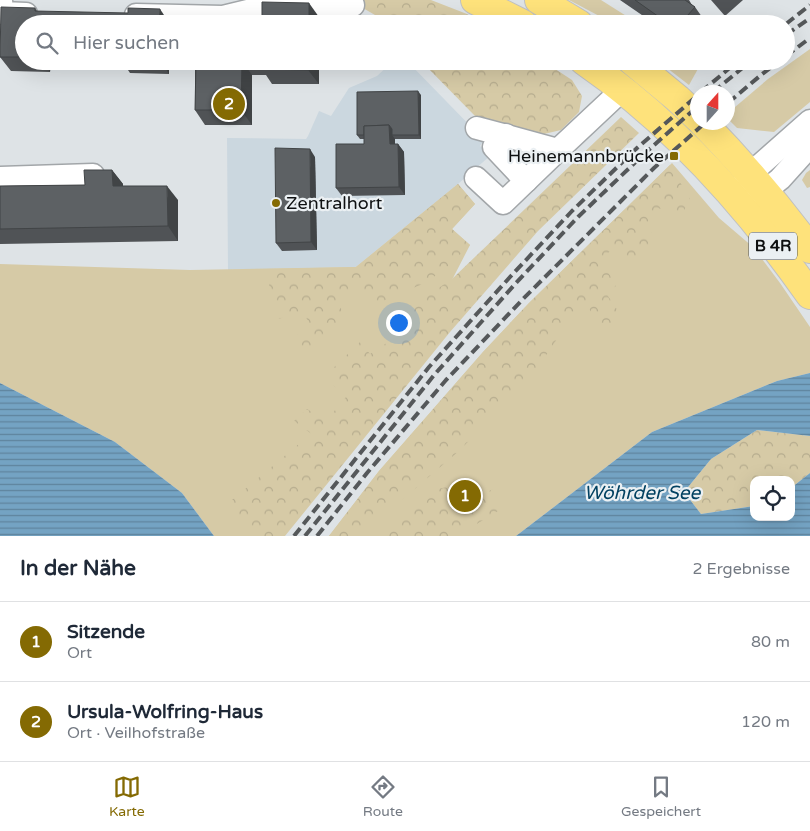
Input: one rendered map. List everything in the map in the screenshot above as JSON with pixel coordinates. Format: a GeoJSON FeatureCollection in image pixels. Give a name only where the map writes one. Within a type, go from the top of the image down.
{"type":"FeatureCollection","features":[{"type":"Feature","properties":{"kind":"main road"},"geometry":{"type":"LineString","coordinates":[[475,0],[506,15]]}},
{"type":"Feature","properties":{"kind":"main road"},"geometry":{"type":"LineString","coordinates":[[539,0],[564,15]]}},
{"type":"Feature","properties":{"kind":"main road","name":"B 4R"},"geometry":{"type":"LineString","coordinates":[[596,70],[647,110],[686,146],[762,231],[810,295]]}},
{"type":"Feature","properties":{"kind":"main road"},"geometry":{"type":"LineString","coordinates":[[643,70],[690,111]]}},
{"type":"Feature","properties":{"kind":"main road","name":"B 4R"},"geometry":{"type":"LineString","coordinates":[[709,130],[757,182],[810,249]]}},
{"type":"Feature","properties":{"kind":"street"},"geometry":{"type":"LineString","coordinates":[[1,0],[2,13],[44,14]]}},
{"type":"Feature","properties":{"kind":"street"},"geometry":{"type":"LineString","coordinates":[[231,15],[268,6],[353,5]]}},
{"type":"Feature","properties":{"kind":"street"},"geometry":{"type":"LineString","coordinates":[[476,178],[503,203],[622,90]]}},
{"type":"Feature","properties":{"kind":"street"},"geometry":{"type":"LineString","coordinates":[[477,128],[558,150]]}},
{"type":"Feature","properties":{"kind":"street"},"geometry":{"type":"LineString","coordinates":[[506,136],[494,148],[526,181]]}},
{"type":"Feature","properties":{"kind":"street"},"geometry":{"type":"LineString","coordinates":[[734,198],[806,142]]}},
{"type":"Feature","properties":{"kind":"street"},"geometry":{"type":"LineString","coordinates":[[0,178],[93,175]]}},
{"type":"Feature","properties":{"kind":"shaded area"},"geometry":{"type":"Polygon","coordinates":[[[383,70],[416,70],[484,140],[480,146],[491,155],[356,267],[228,270],[227,138],[306,139],[319,111],[331,116],[349,88],[377,76],[383,70]]]}},
{"type":"Feature","properties":{"kind":"green space"},"geometry":{"type":"Polygon","coordinates":[[[349,0],[431,0],[468,15],[375,15],[349,0]]]}},
{"type":"Feature","properties":{"kind":"green space"},"geometry":{"type":"Polygon","coordinates":[[[569,0],[601,0],[625,15],[597,15],[569,0]]]}},
{"type":"Feature","properties":{"kind":"green space"},"geometry":{"type":"Polygon","coordinates":[[[810,49],[810,102],[774,132],[737,128],[735,126],[735,107],[781,70],[795,70],[795,60],[810,49]]]}},
{"type":"Feature","properties":{"kind":"green space"},"geometry":{"type":"Polygon","coordinates":[[[430,70],[557,70],[572,80],[582,96],[579,112],[561,130],[544,134],[477,118],[430,70]]]}},
{"type":"Feature","properties":{"kind":"green space"},"geometry":{"type":"Polygon","coordinates":[[[670,70],[697,70],[689,85],[670,70]]]}},
{"type":"Feature","properties":{"kind":"green space"},"geometry":{"type":"Polygon","coordinates":[[[621,117],[639,133],[538,231],[450,332],[285,536],[260,536],[226,505],[300,443],[313,435],[294,421],[307,409],[326,421],[346,397],[324,377],[360,342],[370,354],[409,328],[403,313],[453,278],[621,117]]]}},
{"type":"Feature","properties":{"kind":"green space"},"geometry":{"type":"Polygon","coordinates":[[[672,163],[719,218],[753,247],[810,327],[810,373],[777,381],[652,432],[516,536],[329,536],[379,471],[483,352],[529,303],[672,163]]]}},
{"type":"Feature","properties":{"kind":"green space"},"geometry":{"type":"Polygon","coordinates":[[[670,165],[690,199],[681,216],[658,208],[648,221],[657,247],[629,264],[615,247],[601,259],[616,286],[606,293],[618,311],[604,335],[589,308],[563,330],[535,372],[460,450],[360,536],[329,536],[379,471],[483,352],[529,303],[670,165]]]}},
{"type":"Feature","properties":{"kind":"green space"},"geometry":{"type":"Polygon","coordinates":[[[810,170],[810,187],[807,188],[802,180],[810,170]]]}},
{"type":"Feature","properties":{"kind":"green space"},"geometry":{"type":"Polygon","coordinates":[[[458,184],[475,204],[452,229],[470,245],[453,278],[272,536],[214,536],[182,493],[115,442],[0,383],[0,264],[190,270],[356,267],[458,184]]]}},
{"type":"Feature","properties":{"kind":"green space"},"geometry":{"type":"Polygon","coordinates":[[[458,184],[475,204],[452,229],[470,245],[448,266],[427,282],[372,306],[359,292],[339,301],[343,316],[304,359],[293,337],[312,328],[303,312],[278,319],[265,269],[356,267],[458,184]]]}},
{"type":"Feature","properties":{"kind":"green space"},"geometry":{"type":"Polygon","coordinates":[[[757,430],[810,436],[810,473],[795,485],[795,476],[750,476],[750,507],[701,514],[684,492],[711,459],[757,430]]]}},
{"type":"Feature","properties":{"kind":"green space"},"geometry":{"type":"Polygon","coordinates":[[[455,486],[466,503],[493,489],[503,508],[457,536],[383,536],[387,530],[436,489],[455,486]]]}},
{"type":"Feature","properties":{"kind":"water","name":"Wöhrder See"},"geometry":{"type":"Polygon","coordinates":[[[810,373],[810,436],[757,430],[711,459],[684,492],[701,514],[750,507],[750,521],[795,521],[795,485],[810,473],[810,536],[516,536],[652,432],[777,381],[810,373]]]}},
{"type":"Feature","properties":{"kind":"water"},"geometry":{"type":"Polygon","coordinates":[[[0,383],[115,442],[182,493],[214,536],[0,536],[0,383]]]}},
{"type":"Feature","properties":{"kind":"building"},"geometry":{"type":"Polygon","coordinates":[[[635,0],[685,0],[695,7],[688,15],[656,15],[635,0]]]}},
{"type":"Feature","properties":{"kind":"building"},"geometry":{"type":"Polygon","coordinates":[[[262,2],[309,3],[309,15],[262,15],[262,2]]]}},
{"type":"Feature","properties":{"kind":"building"},"geometry":{"type":"Polygon","coordinates":[[[1,7],[35,8],[35,11],[128,13],[128,8],[160,9],[160,15],[15,15],[15,57],[0,57],[1,7]]]}},
{"type":"Feature","properties":{"kind":"building"},"geometry":{"type":"Polygon","coordinates":[[[196,70],[242,70],[241,110],[195,110],[196,70]]]}},
{"type":"Feature","properties":{"kind":"building"},"geometry":{"type":"Polygon","coordinates":[[[418,91],[419,135],[392,135],[392,129],[389,125],[364,126],[364,135],[357,135],[357,92],[418,91]]]}},
{"type":"Feature","properties":{"kind":"building"},"geometry":{"type":"Polygon","coordinates":[[[389,125],[390,144],[398,144],[399,187],[336,188],[336,144],[364,144],[364,126],[389,125]]]}},
{"type":"Feature","properties":{"kind":"building"},"geometry":{"type":"Polygon","coordinates":[[[275,148],[310,149],[311,242],[276,243],[275,148]]]}},
{"type":"Feature","properties":{"kind":"building"},"geometry":{"type":"Polygon","coordinates":[[[84,170],[112,170],[113,186],[167,186],[168,226],[0,229],[0,186],[85,185],[84,170]]]}},
{"type":"Feature","properties":{"kind":"railway"},"geometry":{"type":"LineString","coordinates":[[795,17],[810,5]]}},
{"type":"Feature","properties":{"kind":"railway"},"geometry":{"type":"LineString","coordinates":[[795,29],[810,18]]}},
{"type":"Feature","properties":{"kind":"railway"},"geometry":{"type":"LineString","coordinates":[[795,49],[810,38]]}},
{"type":"Feature","properties":{"kind":"railway"},"geometry":{"type":"LineString","coordinates":[[709,85],[727,70]]}},
{"type":"Feature","properties":{"kind":"railway"},"geometry":{"type":"LineString","coordinates":[[722,85],[740,70]]}},
{"type":"Feature","properties":{"kind":"railway"},"geometry":{"type":"LineString","coordinates":[[735,97],[767,70]]}},
{"type":"Feature","properties":{"kind":"railway"},"geometry":{"type":"LineString","coordinates":[[294,536],[429,367],[510,277],[572,211],[637,148],[690,102]]}},
{"type":"Feature","properties":{"kind":"railway"},"geometry":{"type":"LineString","coordinates":[[305,536],[435,374],[516,283],[578,217],[690,113]]}},
{"type":"Feature","properties":{"kind":"railway"},"geometry":{"type":"LineString","coordinates":[[317,536],[367,473],[446,380],[523,299],[654,168],[697,130]]}},
{"type":"Feature","properties":{"kind":"place","name":"Ursula-Wolfring-Haus"},"geometry":{"type":"Point","coordinates":[229,104]}},
{"type":"Feature","properties":{"kind":"place","name":"Heinemannbrücke"},"geometry":{"type":"Point","coordinates":[674,156]}},
{"type":"Feature","properties":{"kind":"place","name":"Zentralhort"},"geometry":{"type":"Point","coordinates":[276,203]}},
{"type":"Feature","properties":{"kind":"place","name":"Sitzende"},"geometry":{"type":"Point","coordinates":[465,496]}}]}
